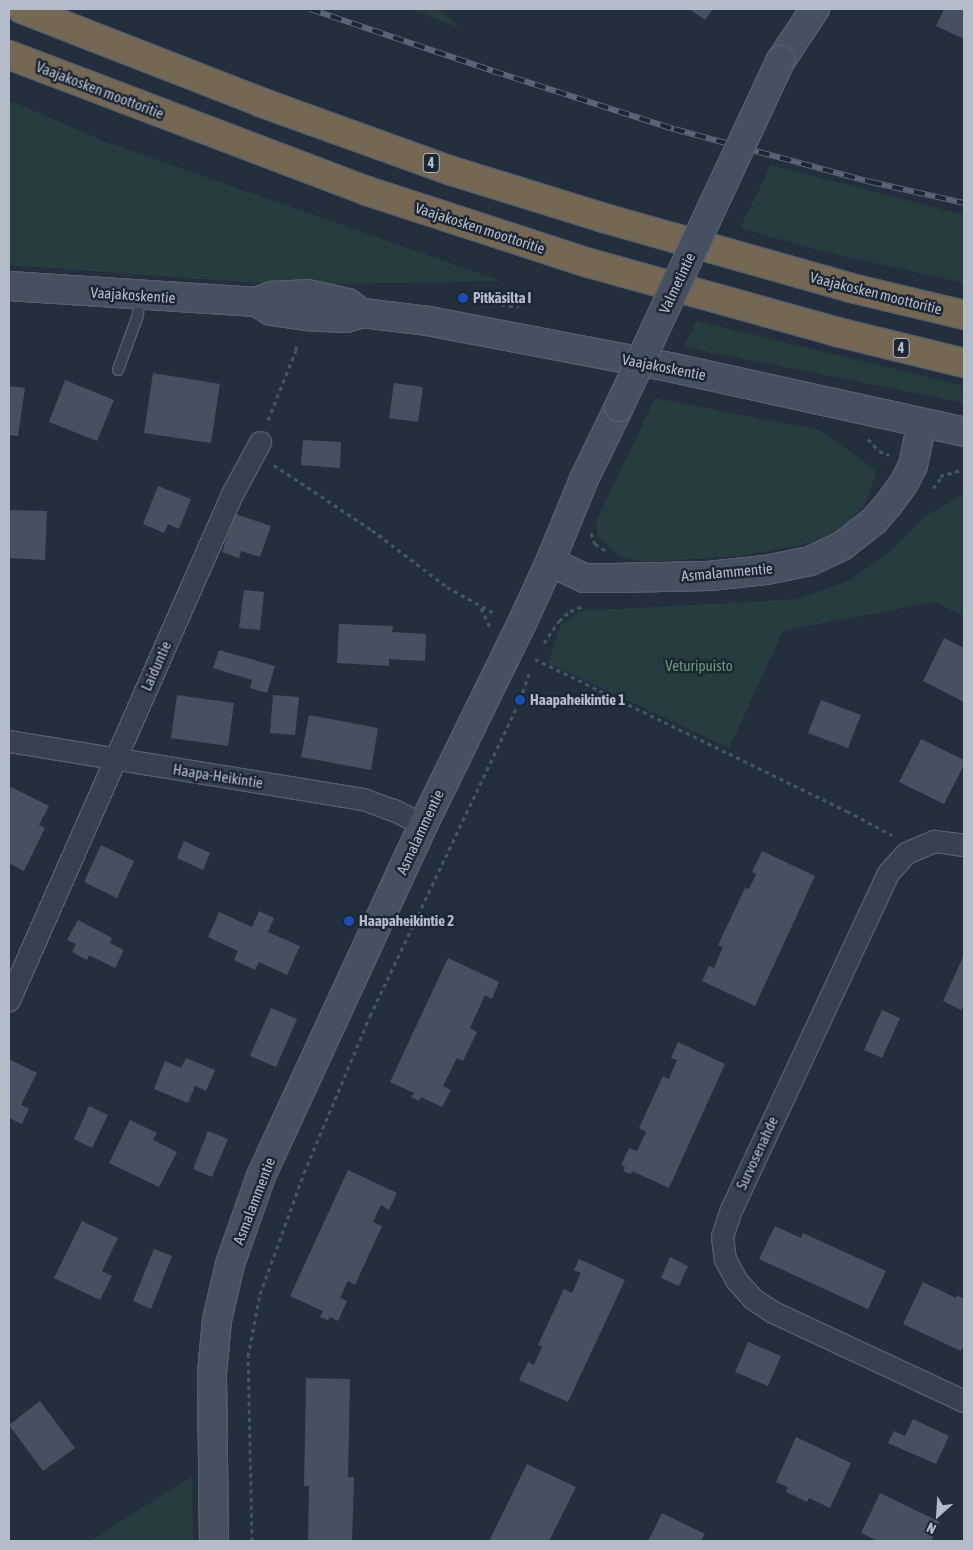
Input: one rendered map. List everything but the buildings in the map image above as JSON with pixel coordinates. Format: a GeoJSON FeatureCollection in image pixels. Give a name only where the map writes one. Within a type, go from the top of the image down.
{"type":"FeatureCollection","features":[{"type":"Feature","properties":{"kind":"highway","name":"Vaajakosken moottoritie"},"geometry":{"type":"LineString","coordinates":[[22,9],[260,102],[452,171],[604,218],[851,288],[964,315]]}},
{"type":"Feature","properties":{"kind":"highway","name":"Vaajakosken moottoritie"},"geometry":{"type":"LineString","coordinates":[[9,55],[367,191],[589,263],[837,332],[964,363]]}},
{"type":"Feature","properties":{"kind":"street","name":"Valmetintie"},"geometry":{"type":"LineString","coordinates":[[550,562],[584,479],[781,60],[815,9]]}},
{"type":"Feature","properties":{"kind":"street","name":"Vaajakoskentie"},"geometry":{"type":"LineString","coordinates":[[9,286],[256,302],[272,296],[307,294],[348,303],[362,313],[428,321],[674,368],[964,432]]}},
{"type":"Feature","properties":{"kind":"street","name":"Asmalammentie"},"geometry":{"type":"LineString","coordinates":[[214,1541],[212,1373],[217,1320],[230,1264],[261,1176],[423,825],[522,625],[550,562],[584,578],[616,578],[709,576],[766,570],[810,561],[842,546],[874,521],[904,483],[913,465],[922,423]]}},
{"type":"Feature","properties":{"kind":"street","name":"Laiduntie"},"geometry":{"type":"LineString","coordinates":[[9,1000],[224,512],[256,449]]}},
{"type":"Feature","properties":{"kind":"street","name":"Haapa-Heikintie"},"geometry":{"type":"LineString","coordinates":[[9,742],[363,799],[394,810],[423,825]]}},
{"type":"Feature","properties":{"kind":"street","name":"Survosenahde"},"geometry":{"type":"LineString","coordinates":[[964,845],[934,841],[906,853],[888,873],[731,1209],[722,1236],[725,1259],[736,1280],[753,1299],[773,1312],[964,1401]]}},
{"type":"Feature","properties":{"kind":"lane"},"geometry":{"type":"LineString","coordinates":[[118,370],[138,315],[139,295]]}},
{"type":"Feature","properties":{"kind":"path"},"geometry":{"type":"LineString","coordinates":[[297,340],[296,350],[256,449],[447,587],[481,608],[522,625]]}},
{"type":"Feature","properties":{"kind":"path"},"geometry":{"type":"LineString","coordinates":[[591,524],[590,533],[595,544],[614,556],[616,578]]}},
{"type":"Feature","properties":{"kind":"path"},"geometry":{"type":"LineString","coordinates":[[252,1541],[248,1356],[260,1294],[304,1173],[370,1016],[520,700],[535,658],[559,621],[570,611],[586,605]]}},
{"type":"Feature","properties":{"kind":"path"},"geometry":{"type":"LineString","coordinates":[[535,658],[891,834],[906,853]]}},
{"type":"Feature","properties":{"kind":"green space"},"geometry":{"type":"Polygon","coordinates":[[[409,9],[439,9],[460,28],[409,9]]]}},
{"type":"Feature","properties":{"kind":"green space"},"geometry":{"type":"Polygon","coordinates":[[[9,100],[101,140],[501,281],[282,285],[9,265],[9,100]]]}},
{"type":"Feature","properties":{"kind":"green space"},"geometry":{"type":"Polygon","coordinates":[[[771,165],[964,215],[964,283],[825,252],[740,228],[771,165]]]}},
{"type":"Feature","properties":{"kind":"green space"},"geometry":{"type":"Polygon","coordinates":[[[697,321],[964,386],[964,403],[683,347],[697,321]]]}},
{"type":"Feature","properties":{"kind":"green space"},"geometry":{"type":"Polygon","coordinates":[[[655,398],[820,430],[877,471],[865,505],[839,533],[805,544],[740,556],[646,562],[619,556],[598,536],[596,521],[655,398]]]}},
{"type":"Feature","properties":{"kind":"green space","name":"Veturipuisto"},"geometry":{"type":"Polygon","coordinates":[[[964,493],[964,617],[935,602],[783,631],[729,748],[548,663],[561,624],[581,611],[798,599],[850,580],[890,551],[927,515],[964,493]]]}},
{"type":"Feature","properties":{"kind":"green space"},"geometry":{"type":"Polygon","coordinates":[[[192,1476],[193,1541],[90,1541],[192,1476]]]}},
{"type":"Feature","properties":{"kind":"railway"},"geometry":{"type":"LineString","coordinates":[[310,9],[493,71],[674,129],[871,182],[964,203]]}},
{"type":"Feature","properties":{"kind":"place","name":"Pitkäsilta I"},"geometry":{"type":"Point","coordinates":[463,298]}},
{"type":"Feature","properties":{"kind":"place","name":"Haapaheikintie 1"},"geometry":{"type":"Point","coordinates":[520,700]}},
{"type":"Feature","properties":{"kind":"place","name":"Haapaheikintie 2"},"geometry":{"type":"Point","coordinates":[349,921]}}]}
